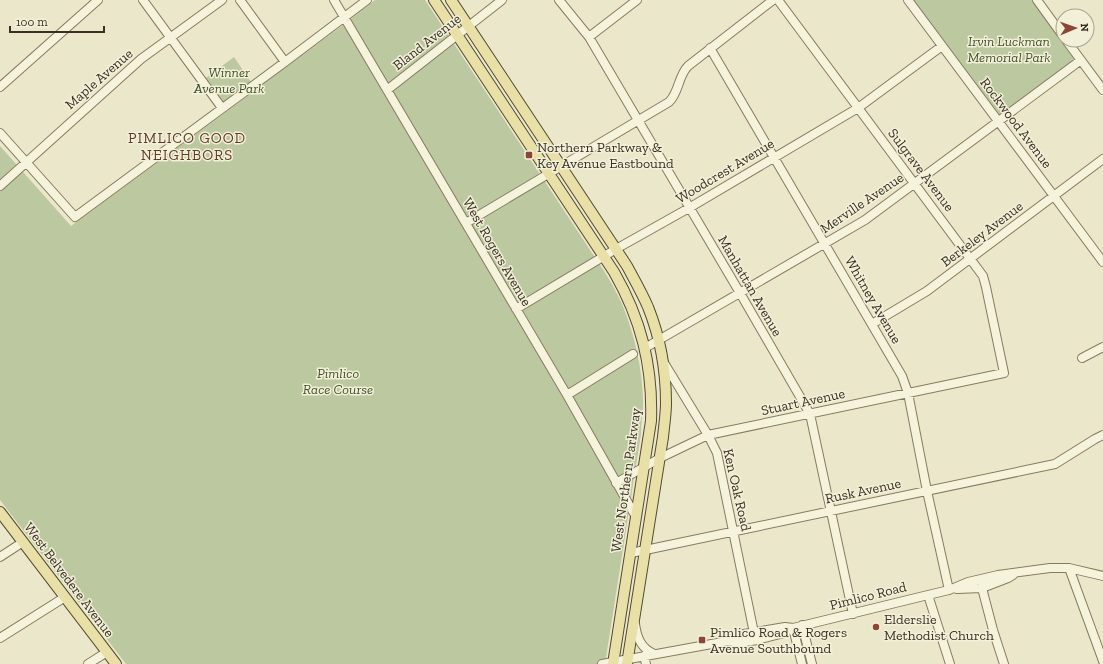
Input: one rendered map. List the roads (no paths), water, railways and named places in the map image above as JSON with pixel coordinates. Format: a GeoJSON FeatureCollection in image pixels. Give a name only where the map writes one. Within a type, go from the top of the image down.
{"type":"FeatureCollection","features":[{"type":"Feature","properties":{"kind":"main road","name":"West Northern Parkway"},"geometry":{"type":"LineString","coordinates":[[434,0],[623,287],[629,299],[645,348],[650,381],[651,421],[614,663]]}},
{"type":"Feature","properties":{"kind":"main road","name":"West Northern Parkway"},"geometry":{"type":"LineString","coordinates":[[451,0],[636,281],[648,308],[658,341],[662,357],[666,404],[663,437],[628,661]]}},
{"type":"Feature","properties":{"kind":"main road","name":"West Belvedere Avenue"},"geometry":{"type":"LineString","coordinates":[[0,512],[116,664]]}},
{"type":"Feature","properties":{"kind":"street"},"geometry":{"type":"LineString","coordinates":[[0,87],[98,0]]}},
{"type":"Feature","properties":{"kind":"street"},"geometry":{"type":"LineString","coordinates":[[143,0],[222,108]]}},
{"type":"Feature","properties":{"kind":"street","name":"Maple Avenue"},"geometry":{"type":"LineString","coordinates":[[0,186],[134,66],[222,0]]}},
{"type":"Feature","properties":{"kind":"street"},"geometry":{"type":"LineString","coordinates":[[240,0],[285,62]]}},
{"type":"Feature","properties":{"kind":"street","name":"West Rogers Avenue"},"geometry":{"type":"LineString","coordinates":[[334,0],[567,395],[636,517]]}},
{"type":"Feature","properties":{"kind":"street"},"geometry":{"type":"LineString","coordinates":[[0,134],[75,217],[345,18],[367,0]]}},
{"type":"Feature","properties":{"kind":"street","name":"Bland Avenue"},"geometry":{"type":"LineString","coordinates":[[387,90],[502,0]]}},
{"type":"Feature","properties":{"kind":"street","name":"Manhattan Avenue"},"geometry":{"type":"LineString","coordinates":[[559,0],[589,37],[810,414],[853,614]]}},
{"type":"Feature","properties":{"kind":"street"},"geometry":{"type":"LineString","coordinates":[[589,37],[637,0]]}},
{"type":"Feature","properties":{"kind":"street"},"geometry":{"type":"LineString","coordinates":[[466,223],[672,100],[685,69],[773,0]]}},
{"type":"Feature","properties":{"kind":"street","name":"Sulgrave Avenue"},"geometry":{"type":"LineString","coordinates":[[778,0],[983,276],[1004,374]]}},
{"type":"Feature","properties":{"kind":"street","name":"Rockwood Avenue"},"geometry":{"type":"LineString","coordinates":[[908,0],[1103,262]]}},
{"type":"Feature","properties":{"kind":"street"},"geometry":{"type":"LineString","coordinates":[[1037,0],[1055,25]]}},
{"type":"Feature","properties":{"kind":"street","name":"Woodcrest Avenue"},"geometry":{"type":"LineString","coordinates":[[516,309],[858,108],[942,46]]}},
{"type":"Feature","properties":{"kind":"street","name":"Whitney Avenue"},"geometry":{"type":"LineString","coordinates":[[710,48],[902,376],[908,393],[927,491],[949,590]]}},
{"type":"Feature","properties":{"kind":"street"},"geometry":{"type":"LineString","coordinates":[[1072,48],[1103,90]]}},
{"type":"Feature","properties":{"kind":"street","name":"Merville Avenue"},"geometry":{"type":"LineString","coordinates":[[645,348],[865,220],[1080,60]]}},
{"type":"Feature","properties":{"kind":"street","name":"Berkeley Avenue"},"geometry":{"type":"LineString","coordinates":[[872,324],[919,297],[1103,159]]}},
{"type":"Feature","properties":{"kind":"street"},"geometry":{"type":"LineString","coordinates":[[1082,358],[1103,347]]}},
{"type":"Feature","properties":{"kind":"street"},"geometry":{"type":"LineString","coordinates":[[567,395],[632,354]]}},
{"type":"Feature","properties":{"kind":"street","name":"Ken Oak Road"},"geometry":{"type":"LineString","coordinates":[[662,357],[708,435],[718,457],[754,632]]}},
{"type":"Feature","properties":{"kind":"street","name":"Stuart Avenue"},"geometry":{"type":"LineString","coordinates":[[616,482],[660,458],[708,435],[1004,374]]}},
{"type":"Feature","properties":{"kind":"street","name":"Rusk Avenue"},"geometry":{"type":"LineString","coordinates":[[630,553],[1055,464],[1103,435]]}},
{"type":"Feature","properties":{"kind":"street"},"geometry":{"type":"LineString","coordinates":[[0,557],[23,542]]}},
{"type":"Feature","properties":{"kind":"street","name":"Pimlico Road"},"geometry":{"type":"LineString","coordinates":[[728,641],[739,643],[761,639],[784,633],[802,625],[949,590],[963,584],[1002,574],[1050,568],[1069,568],[1103,576]]}},
{"type":"Feature","properties":{"kind":"street"},"geometry":{"type":"LineString","coordinates":[[1069,568],[1103,660]]}},
{"type":"Feature","properties":{"kind":"street","name":"Pimlico Road"},"geometry":{"type":"LineString","coordinates":[[949,590],[982,588],[1008,578],[1016,573]]}},
{"type":"Feature","properties":{"kind":"street"},"geometry":{"type":"LineString","coordinates":[[983,579],[982,588],[992,630],[1004,664]]}},
{"type":"Feature","properties":{"kind":"street"},"geometry":{"type":"LineString","coordinates":[[928,595],[950,664]]}},
{"type":"Feature","properties":{"kind":"street"},"geometry":{"type":"LineString","coordinates":[[0,638],[65,597]]}},
{"type":"Feature","properties":{"kind":"street"},"geometry":{"type":"LineString","coordinates":[[634,620],[641,644],[645,649],[654,654]]}},
{"type":"Feature","properties":{"kind":"street"},"geometry":{"type":"LineString","coordinates":[[802,625],[812,664]]}},
{"type":"Feature","properties":{"kind":"street","name":"Pimlico Road"},"geometry":{"type":"LineString","coordinates":[[602,664],[645,660],[654,654],[728,641],[738,636],[754,632],[785,627],[793,628]]}},
{"type":"Feature","properties":{"kind":"street"},"geometry":{"type":"LineString","coordinates":[[793,628],[802,664]]}},
{"type":"Feature","properties":{"kind":"street"},"geometry":{"type":"LineString","coordinates":[[754,632],[761,639]]}},
{"type":"Feature","properties":{"kind":"street"},"geometry":{"type":"LineString","coordinates":[[88,664],[107,652]]}},
{"type":"Feature","properties":{"kind":"place","name":"Northern Parkway & Key Avenue Eastbound"},"geometry":{"type":"Point","coordinates":[529,155]}},
{"type":"Feature","properties":{"kind":"place","name":"Elderslie Methodist Church"},"geometry":{"type":"Point","coordinates":[876,627]}},
{"type":"Feature","properties":{"kind":"place","name":"Pimlico Road & Rogers Avenue Southbound"},"geometry":{"type":"Point","coordinates":[702,640]}},
{"type":"Feature","properties":{"kind":"district","name":"PIMLICO GOOD NEIGHBORS"},"geometry":{"type":"Point","coordinates":[187,146]}},
{"type":"Feature","properties":{"kind":"park label","name":"Irvin Luckman Memorial Park"},"geometry":{"type":"Point","coordinates":[1009,50]}},
{"type":"Feature","properties":{"kind":"park label","name":"Winner Avenue Park"},"geometry":{"type":"Point","coordinates":[229,80]}},
{"type":"Feature","properties":{"kind":"park label","name":"Pimlico Race Course"},"geometry":{"type":"Point","coordinates":[338,382]}}]}
